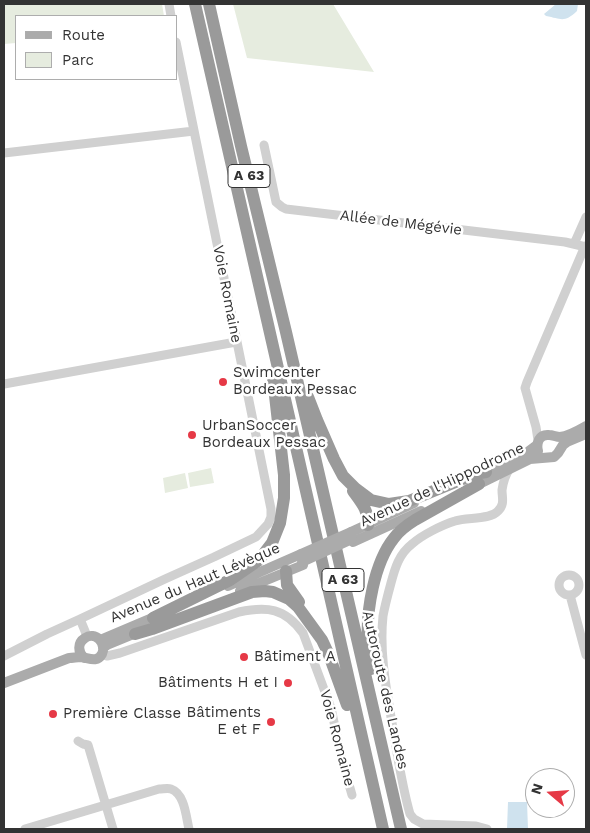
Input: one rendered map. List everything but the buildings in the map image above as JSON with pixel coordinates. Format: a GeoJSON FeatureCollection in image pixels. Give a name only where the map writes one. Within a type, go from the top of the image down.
{"type":"FeatureCollection","features":[{"type":"Feature","properties":{"kind":"highway","name":"A 63"},"geometry":{"type":"LineString","coordinates":[[196,4],[383,829]]}},
{"type":"Feature","properties":{"kind":"highway","name":"Autoroute des Landes"},"geometry":{"type":"LineString","coordinates":[[209,4],[401,829]]}},
{"type":"Feature","properties":{"kind":"highway"},"geometry":{"type":"LineString","coordinates":[[153,618],[230,580],[247,569],[259,560],[268,549],[278,529],[284,498],[284,475],[263,299]]}},
{"type":"Feature","properties":{"kind":"highway"},"geometry":{"type":"LineString","coordinates":[[286,332],[292,342],[303,382],[317,420],[334,459],[366,511],[368,516],[366,526]]}},
{"type":"Feature","properties":{"kind":"highway"},"geometry":{"type":"LineString","coordinates":[[343,476],[371,500],[389,504],[409,501],[475,474],[483,479],[415,520],[394,537],[378,566],[374,581],[368,642],[376,699],[401,829]]}},
{"type":"Feature","properties":{"kind":"highway"},"geometry":{"type":"LineString","coordinates":[[289,571],[287,585],[307,612],[330,655],[355,730],[378,829]]}},
{"type":"Feature","properties":{"kind":"highway"},"geometry":{"type":"LineString","coordinates":[[135,634],[240,595],[265,590],[289,599],[298,607],[320,636]]}},
{"type":"Feature","properties":{"kind":"main road"},"geometry":{"type":"LineString","coordinates":[[586,426],[560,437],[551,435],[542,437],[537,443],[538,453],[544,458],[554,457],[567,442],[586,434]]}},
{"type":"Feature","properties":{"kind":"main road"},"geometry":{"type":"LineString","coordinates":[[551,435],[559,442],[560,450]]}},
{"type":"Feature","properties":{"kind":"main road","name":"Avenue de l'Hippodrome"},"geometry":{"type":"LineString","coordinates":[[352,537],[483,479],[525,454],[537,443]]}},
{"type":"Feature","properties":{"kind":"main road","name":"Avenue de l'Hippodrome"},"geometry":{"type":"LineString","coordinates":[[352,537],[366,526],[533,458],[544,458]]}},
{"type":"Feature","properties":{"kind":"main road"},"geometry":{"type":"LineString","coordinates":[[302,560],[352,537]]}},
{"type":"Feature","properties":{"kind":"main road","name":"Avenue du Haut Lévèque"},"geometry":{"type":"LineString","coordinates":[[102,647],[153,618],[302,560]]}},
{"type":"Feature","properties":{"kind":"main road","name":"Avenue du Haut Lévèque"},"geometry":{"type":"LineString","coordinates":[[102,647],[289,571],[302,560]]}},
{"type":"Feature","properties":{"kind":"main road"},"geometry":{"type":"LineString","coordinates":[[4,679],[69,654],[82,653],[92,660],[99,657],[102,647],[94,636],[87,636],[81,641],[82,653]]}},
{"type":"Feature","properties":{"kind":"main road"},"geometry":{"type":"LineString","coordinates":[[4,684],[69,658],[76,657],[82,653]]}},
{"type":"Feature","properties":{"kind":"street","name":"Voie Romaine"},"geometry":{"type":"LineString","coordinates":[[4,656],[47,634],[256,537],[268,524],[271,516],[178,52]]}},
{"type":"Feature","properties":{"kind":"street"},"geometry":{"type":"LineString","coordinates":[[4,154],[194,131]]}},
{"type":"Feature","properties":{"kind":"street","name":"Allée de Mégévie"},"geometry":{"type":"LineString","coordinates":[[264,145],[276,202],[282,207],[586,246]]}},
{"type":"Feature","properties":{"kind":"street"},"geometry":{"type":"LineString","coordinates":[[574,244],[586,217]]}},
{"type":"Feature","properties":{"kind":"street"},"geometry":{"type":"LineString","coordinates":[[537,443],[537,430],[525,388],[586,246]]}},
{"type":"Feature","properties":{"kind":"street"},"geometry":{"type":"LineString","coordinates":[[4,384],[236,342]]}},
{"type":"Feature","properties":{"kind":"street"},"geometry":{"type":"LineString","coordinates":[[527,382],[540,426],[544,432],[551,435]]}},
{"type":"Feature","properties":{"kind":"street"},"geometry":{"type":"LineString","coordinates":[[487,829],[476,826],[423,824],[414,819],[410,814],[396,749],[387,692],[382,641],[383,617],[395,569],[402,554],[414,541],[453,522],[496,514],[502,506],[502,488],[510,468]]}},
{"type":"Feature","properties":{"kind":"street"},"geometry":{"type":"LineString","coordinates":[[483,479],[495,483],[502,488]]}},
{"type":"Feature","properties":{"kind":"street"},"geometry":{"type":"LineString","coordinates":[[566,575],[581,578],[576,592],[570,595],[564,594],[559,587],[561,578],[566,575]]}},
{"type":"Feature","properties":{"kind":"street"},"geometry":{"type":"LineString","coordinates":[[570,595],[586,655]]}},
{"type":"Feature","properties":{"kind":"street","name":"Voie Romaine"},"geometry":{"type":"LineString","coordinates":[[102,647],[107,656],[120,653],[239,612],[256,608],[274,610],[282,614],[298,626],[303,633],[331,708],[342,760],[352,795]]}},
{"type":"Feature","properties":{"kind":"street"},"geometry":{"type":"LineString","coordinates":[[80,619],[87,636]]}},
{"type":"Feature","properties":{"kind":"street"},"geometry":{"type":"LineString","coordinates":[[78,741],[88,745],[113,829]]}},
{"type":"Feature","properties":{"kind":"street"},"geometry":{"type":"LineString","coordinates":[[25,829],[159,788],[170,788],[179,794],[189,829]]}},
{"type":"Feature","properties":{"kind":"green space"},"geometry":{"type":"Polygon","coordinates":[[[4,4],[162,4],[164,15],[15,15],[15,43],[4,44],[4,4]]]}},
{"type":"Feature","properties":{"kind":"green space"},"geometry":{"type":"Polygon","coordinates":[[[233,4],[333,4],[374,72],[247,58],[233,4]]]}},
{"type":"Feature","properties":{"kind":"green space"},"geometry":{"type":"Polygon","coordinates":[[[211,468],[214,483],[190,487],[188,473],[211,468]]]}},
{"type":"Feature","properties":{"kind":"green space"},"geometry":{"type":"Polygon","coordinates":[[[185,473],[188,488],[165,493],[163,478],[185,473]]]}},
{"type":"Feature","properties":{"kind":"water"},"geometry":{"type":"Polygon","coordinates":[[[556,4],[578,4],[577,11],[566,19],[546,16],[544,14],[556,4]]]}},
{"type":"Feature","properties":{"kind":"water"},"geometry":{"type":"Polygon","coordinates":[[[508,802],[525,802],[525,818],[528,818],[528,829],[507,829],[508,802]]]}},
{"type":"Feature","properties":{"kind":"place","name":"Swimcenter Bordeaux Pessac"},"geometry":{"type":"Point","coordinates":[223,382]}},
{"type":"Feature","properties":{"kind":"place","name":"UrbanSoccer Bordeaux Pessac"},"geometry":{"type":"Point","coordinates":[192,435]}},
{"type":"Feature","properties":{"kind":"place","name":"Bâtiment A"},"geometry":{"type":"Point","coordinates":[244,657]}},
{"type":"Feature","properties":{"kind":"place","name":"Bâtiments H et I"},"geometry":{"type":"Point","coordinates":[288,683]}},
{"type":"Feature","properties":{"kind":"place","name":"Première Classe"},"geometry":{"type":"Point","coordinates":[53,714]}},
{"type":"Feature","properties":{"kind":"place","name":"Bâtiments E et F"},"geometry":{"type":"Point","coordinates":[271,722]}}]}
